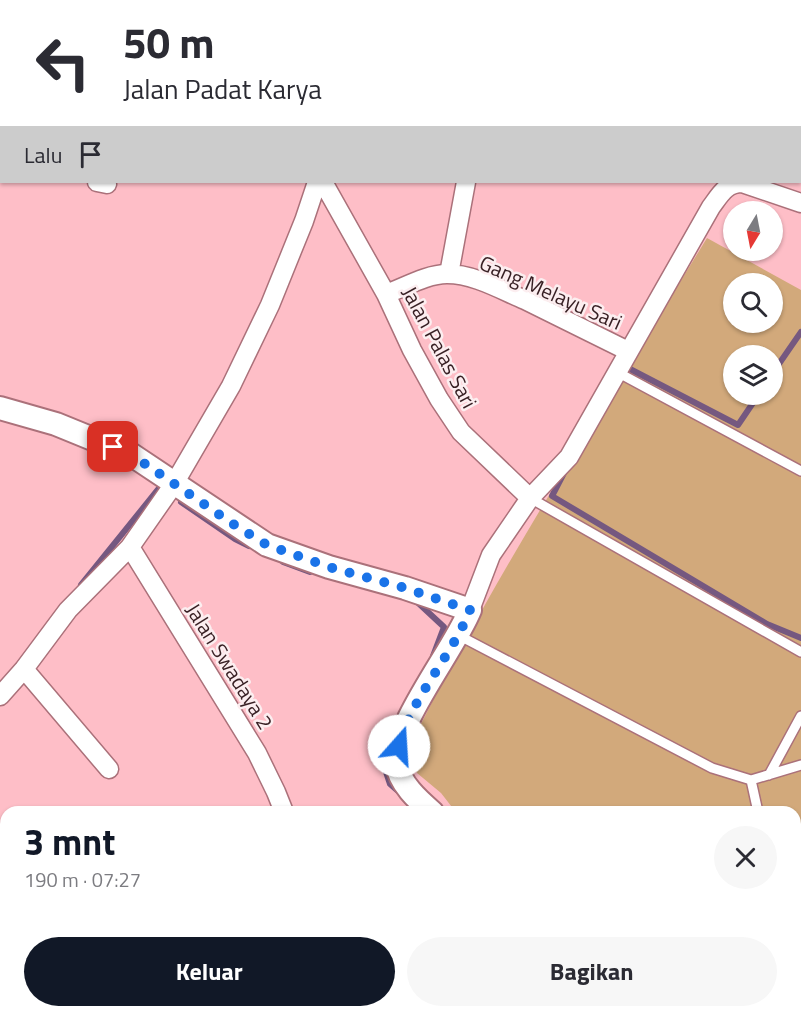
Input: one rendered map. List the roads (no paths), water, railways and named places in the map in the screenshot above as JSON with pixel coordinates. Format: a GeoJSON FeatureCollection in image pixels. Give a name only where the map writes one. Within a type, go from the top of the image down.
{"type":"FeatureCollection","features":[{"type":"Feature","properties":{"kind":"street"},"geometry":{"type":"LineString","coordinates":[[0,696],[24,669],[68,610],[130,548],[174,484],[231,386],[270,305],[317,183]]}},
{"type":"Feature","properties":{"kind":"street","name":"Jalan Palas Sari"},"geometry":{"type":"LineString","coordinates":[[324,183],[386,294],[412,350],[439,399],[461,432],[531,498]]}},
{"type":"Feature","properties":{"kind":"street"},"geometry":{"type":"LineString","coordinates":[[449,274],[466,183]]}},
{"type":"Feature","properties":{"kind":"street"},"geometry":{"type":"LineString","coordinates":[[425,806],[418,800],[398,770],[396,761],[405,724],[458,634],[470,610],[491,555],[531,498],[569,456],[725,185],[742,183],[801,203]]}},
{"type":"Feature","properties":{"kind":"street","name":"Gang Melayu Sari"},"geometry":{"type":"LineString","coordinates":[[386,294],[436,275],[449,274],[468,278],[498,288],[628,351]]}},
{"type":"Feature","properties":{"kind":"street"},"geometry":{"type":"LineString","coordinates":[[0,408],[56,424],[132,455],[267,545],[329,567],[405,588],[470,610]]}},
{"type":"Feature","properties":{"kind":"street","name":"Jalan Swadaya 2"},"geometry":{"type":"LineString","coordinates":[[130,548],[257,753],[282,806]]}},
{"type":"Feature","properties":{"kind":"street"},"geometry":{"type":"LineString","coordinates":[[24,669],[109,769]]}},
{"type":"Feature","properties":{"kind":"lane"},"geometry":{"type":"LineString","coordinates":[[617,372],[801,471]]}},
{"type":"Feature","properties":{"kind":"lane"},"geometry":{"type":"LineString","coordinates":[[531,498],[801,652]]}},
{"type":"Feature","properties":{"kind":"lane"},"geometry":{"type":"LineString","coordinates":[[458,634],[712,768],[751,780],[801,765]]}},
{"type":"Feature","properties":{"kind":"lane"},"geometry":{"type":"LineString","coordinates":[[769,775],[801,716]]}},
{"type":"Feature","properties":{"kind":"lane"},"geometry":{"type":"LineString","coordinates":[[751,780],[757,806]]}},
{"type":"Feature","properties":{"kind":"waterway"},"geometry":{"type":"LineString","coordinates":[[783,358],[801,332]]}},
{"type":"Feature","properties":{"kind":"waterway"},"geometry":{"type":"LineString","coordinates":[[630,369],[738,425],[752,405]]}},
{"type":"Feature","properties":{"kind":"waterway"},"geometry":{"type":"LineString","coordinates":[[565,471],[552,496],[767,624],[801,638]]}},
{"type":"Feature","properties":{"kind":"waterway"},"geometry":{"type":"LineString","coordinates":[[81,585],[160,487]]}},
{"type":"Feature","properties":{"kind":"waterway"},"geometry":{"type":"LineString","coordinates":[[181,502],[249,546]]}},
{"type":"Feature","properties":{"kind":"waterway"},"geometry":{"type":"LineString","coordinates":[[283,562],[310,572]]}},
{"type":"Feature","properties":{"kind":"waterway"},"geometry":{"type":"LineString","coordinates":[[415,600],[444,627],[433,656]]}},
{"type":"Feature","properties":{"kind":"waterway"},"geometry":{"type":"LineString","coordinates":[[391,737],[381,757],[390,784],[398,791]]}}]}
